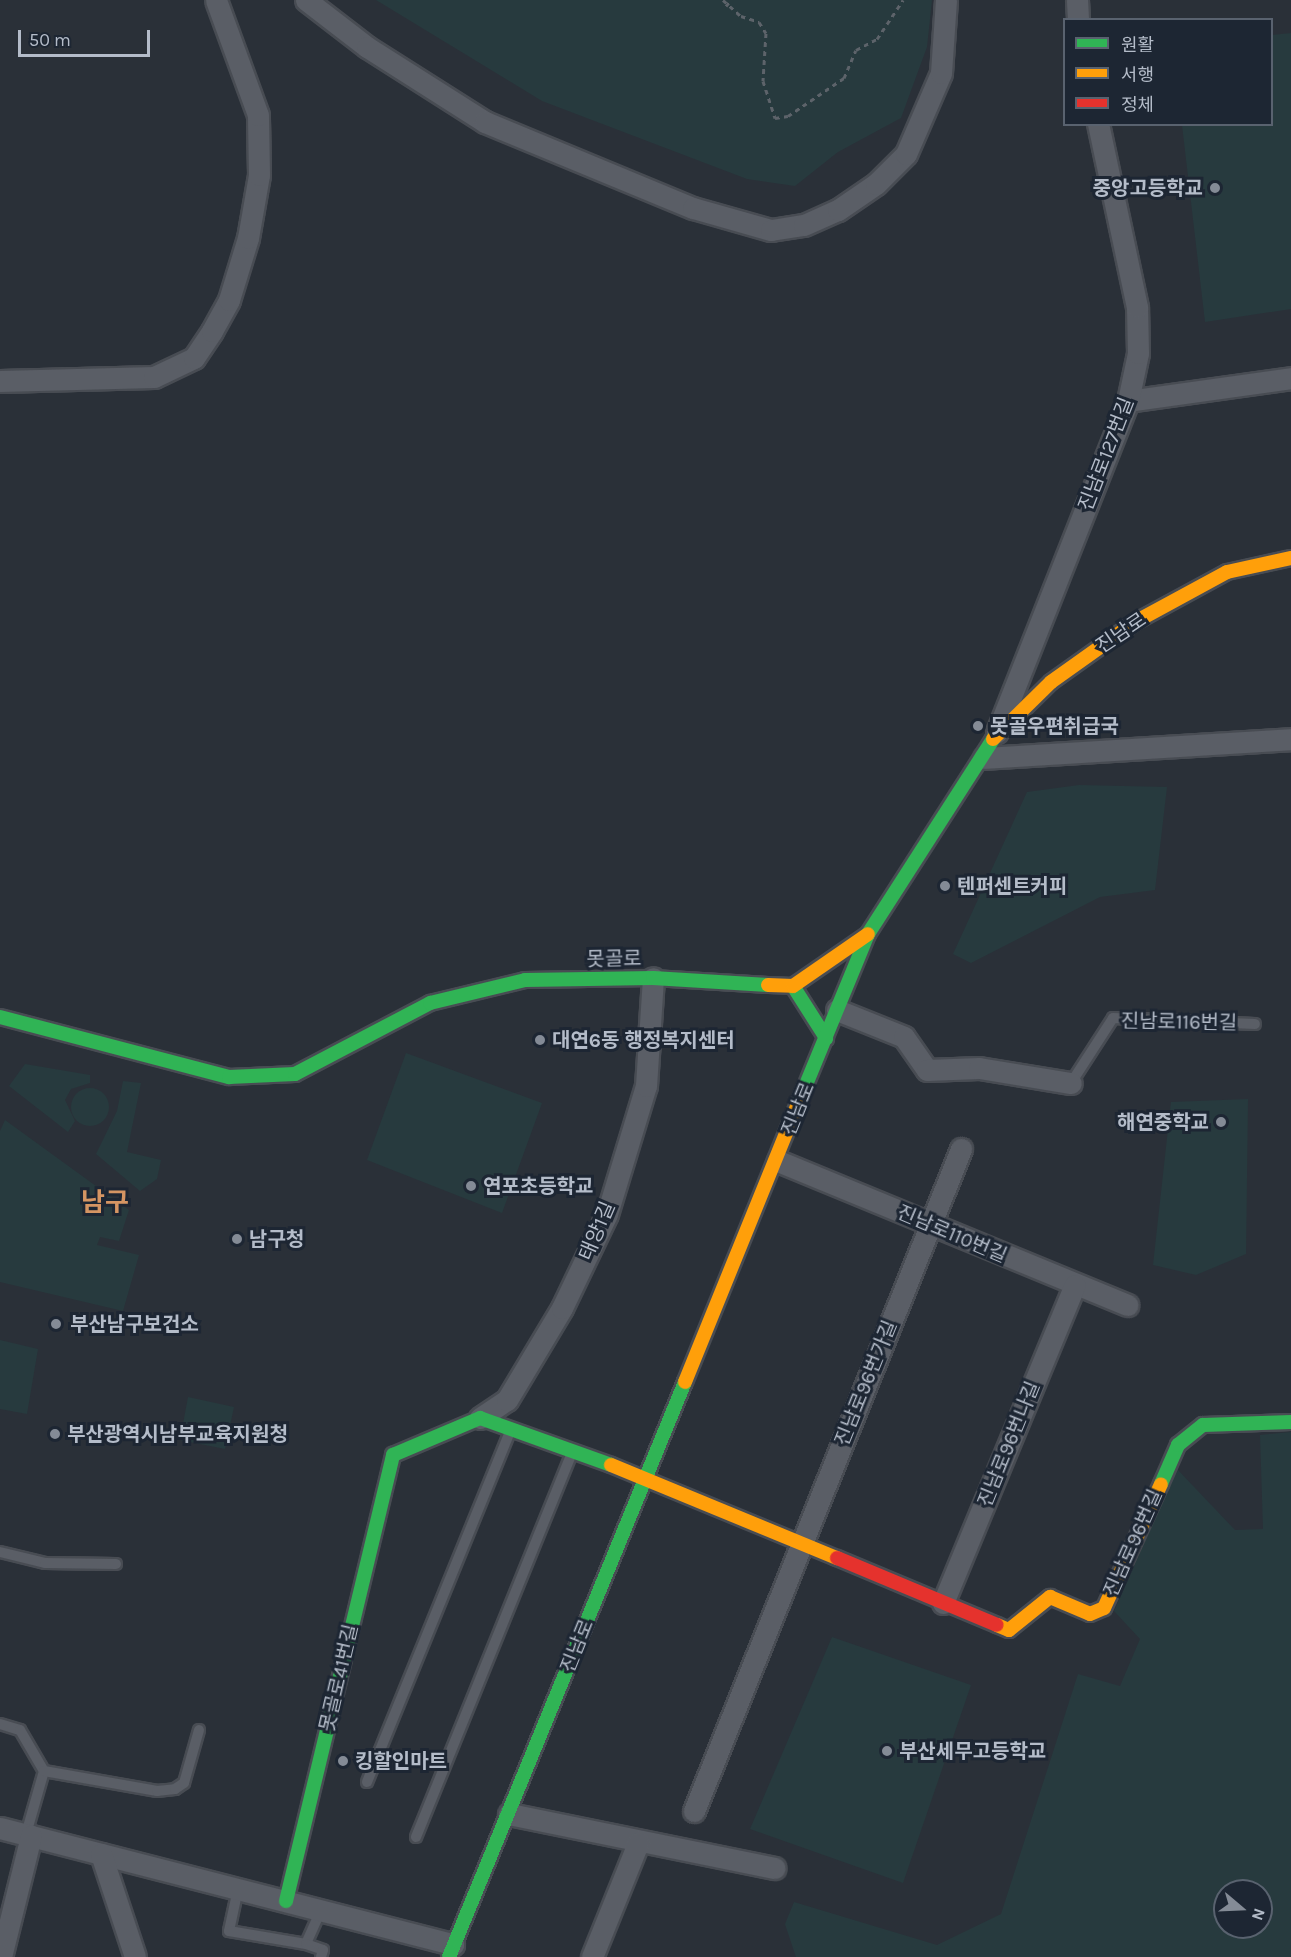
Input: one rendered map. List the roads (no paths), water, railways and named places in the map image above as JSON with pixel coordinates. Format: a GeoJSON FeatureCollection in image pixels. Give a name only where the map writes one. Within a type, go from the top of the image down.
{"type":"FeatureCollection","features":[{"type":"Feature","properties":{"kind":"street"},"geometry":{"type":"LineString","coordinates":[[0,381],[154,378],[194,358],[212,332],[229,300],[248,238],[259,175],[258,115],[216,0]]}},
{"type":"Feature","properties":{"kind":"street"},"geometry":{"type":"LineString","coordinates":[[306,0],[367,47],[485,122],[682,204],[771,230],[804,225],[838,210],[876,184],[906,154],[941,74],[946,0]]}},
{"type":"Feature","properties":{"kind":"street"},"geometry":{"type":"LineString","coordinates":[[1077,0],[1078,18]]}},
{"type":"Feature","properties":{"kind":"street","name":"진남로127번길"},"geometry":{"type":"LineString","coordinates":[[995,736],[1128,400],[1138,353],[1137,307],[1098,126]]}},
{"type":"Feature","properties":{"kind":"street"},"geometry":{"type":"LineString","coordinates":[[1128,400],[1291,378]]}},
{"type":"Feature","properties":{"kind":"street","name":"진남로"},"geometry":{"type":"LineString","coordinates":[[451,1950],[778,1161],[868,934],[917,850],[984,758],[995,736],[1051,682],[1135,622],[1227,572],[1291,558]]}},
{"type":"Feature","properties":{"kind":"street"},"geometry":{"type":"LineString","coordinates":[[984,758],[1291,739]]}},
{"type":"Feature","properties":{"kind":"street"},"geometry":{"type":"LineString","coordinates":[[826,1038],[793,987],[868,934]]}},
{"type":"Feature","properties":{"kind":"street","name":"못골로"},"geometry":{"type":"LineString","coordinates":[[0,1017],[229,1077],[295,1074],[430,1003],[525,980],[653,978],[793,987]]}},
{"type":"Feature","properties":{"kind":"street","name":"태양1길"},"geometry":{"type":"LineString","coordinates":[[480,1418],[507,1400],[562,1308],[607,1214],[646,1086],[653,978]]}},
{"type":"Feature","properties":{"kind":"street","name":"진남로116번길"},"geometry":{"type":"LineString","coordinates":[[837,1010],[904,1036],[927,1070],[979,1068],[1071,1083]]}},
{"type":"Feature","properties":{"kind":"street","name":"진남로96번가길"},"geometry":{"type":"LineString","coordinates":[[802,1541],[961,1149]]}},
{"type":"Feature","properties":{"kind":"street","name":"진남로110번길"},"geometry":{"type":"LineString","coordinates":[[778,1161],[1127,1305]]}},
{"type":"Feature","properties":{"kind":"street","name":"진남로96번나길"},"geometry":{"type":"LineString","coordinates":[[944,1603],[1075,1285]]}},
{"type":"Feature","properties":{"kind":"street"},"geometry":{"type":"LineString","coordinates":[[480,1418],[573,1450],[646,1479]]}},
{"type":"Feature","properties":{"kind":"street","name":"못골로41번길"},"geometry":{"type":"LineString","coordinates":[[286,1901],[393,1455],[480,1418]]}},
{"type":"Feature","properties":{"kind":"street","name":"진남로96번길"},"geometry":{"type":"LineString","coordinates":[[646,1479],[802,1541],[1009,1630],[1050,1597],[1090,1614],[1104,1608],[1178,1444],[1203,1425],[1291,1422]]}},
{"type":"Feature","properties":{"kind":"street"},"geometry":{"type":"LineString","coordinates":[[694,1811],[802,1541]]}},
{"type":"Feature","properties":{"kind":"street"},"geometry":{"type":"LineString","coordinates":[[509,1814],[638,1843],[775,1868]]}},
{"type":"Feature","properties":{"kind":"street"},"geometry":{"type":"LineString","coordinates":[[0,1828],[321,1910],[451,1950]]}},
{"type":"Feature","properties":{"kind":"street"},"geometry":{"type":"LineString","coordinates":[[1,1957],[28,1835]]}},
{"type":"Feature","properties":{"kind":"street"},"geometry":{"type":"LineString","coordinates":[[591,1957],[638,1843]]}},
{"type":"Feature","properties":{"kind":"street"},"geometry":{"type":"LineString","coordinates":[[101,1854],[135,1957]]}},
{"type":"Feature","properties":{"kind":"lane","name":"진남로116번길"},"geometry":{"type":"LineString","coordinates":[[1071,1083],[1113,1018],[1255,1024]]}},
{"type":"Feature","properties":{"kind":"lane"},"geometry":{"type":"LineString","coordinates":[[368,1782],[512,1428]]}},
{"type":"Feature","properties":{"kind":"lane"},"geometry":{"type":"LineString","coordinates":[[416,1838],[573,1450]]}},
{"type":"Feature","properties":{"kind":"lane"},"geometry":{"type":"LineString","coordinates":[[0,1552],[45,1563],[116,1564]]}},
{"type":"Feature","properties":{"kind":"lane"},"geometry":{"type":"LineString","coordinates":[[0,1724],[20,1730],[44,1771],[28,1835]]}},
{"type":"Feature","properties":{"kind":"lane"},"geometry":{"type":"LineString","coordinates":[[44,1771],[158,1791],[175,1789],[184,1783],[199,1730]]}},
{"type":"Feature","properties":{"kind":"lane"},"geometry":{"type":"LineString","coordinates":[[238,1889],[229,1931],[306,1944],[323,1950],[321,1957]]}},
{"type":"Feature","properties":{"kind":"lane"},"geometry":{"type":"LineString","coordinates":[[306,1944],[321,1910]]}},
{"type":"Feature","properties":{"kind":"place","name":"중앙고등학교"},"geometry":{"type":"Point","coordinates":[1215,188]}},
{"type":"Feature","properties":{"kind":"place","name":"못골우편취급국"},"geometry":{"type":"Point","coordinates":[978,726]}},
{"type":"Feature","properties":{"kind":"place","name":"텐퍼센트커피"},"geometry":{"type":"Point","coordinates":[945,886]}},
{"type":"Feature","properties":{"kind":"place","name":"대연6동 행정복지센터"},"geometry":{"type":"Point","coordinates":[540,1040]}},
{"type":"Feature","properties":{"kind":"place","name":"해연중학교"},"geometry":{"type":"Point","coordinates":[1221,1122]}},
{"type":"Feature","properties":{"kind":"place","name":"연포초등학교"},"geometry":{"type":"Point","coordinates":[471,1186]}},
{"type":"Feature","properties":{"kind":"place","name":"남구청"},"geometry":{"type":"Point","coordinates":[237,1239]}},
{"type":"Feature","properties":{"kind":"place","name":"부산남구보건소"},"geometry":{"type":"Point","coordinates":[56,1324]}},
{"type":"Feature","properties":{"kind":"place","name":"부산광역시남부교육지원청"},"geometry":{"type":"Point","coordinates":[55,1434]}},
{"type":"Feature","properties":{"kind":"place","name":"부산세무고등학교"},"geometry":{"type":"Point","coordinates":[887,1751]}},
{"type":"Feature","properties":{"kind":"place","name":"킹할인마트"},"geometry":{"type":"Point","coordinates":[343,1761]}},
{"type":"Feature","properties":{"kind":"district","name":"남구"},"geometry":{"type":"Point","coordinates":[105,1203]}}]}
